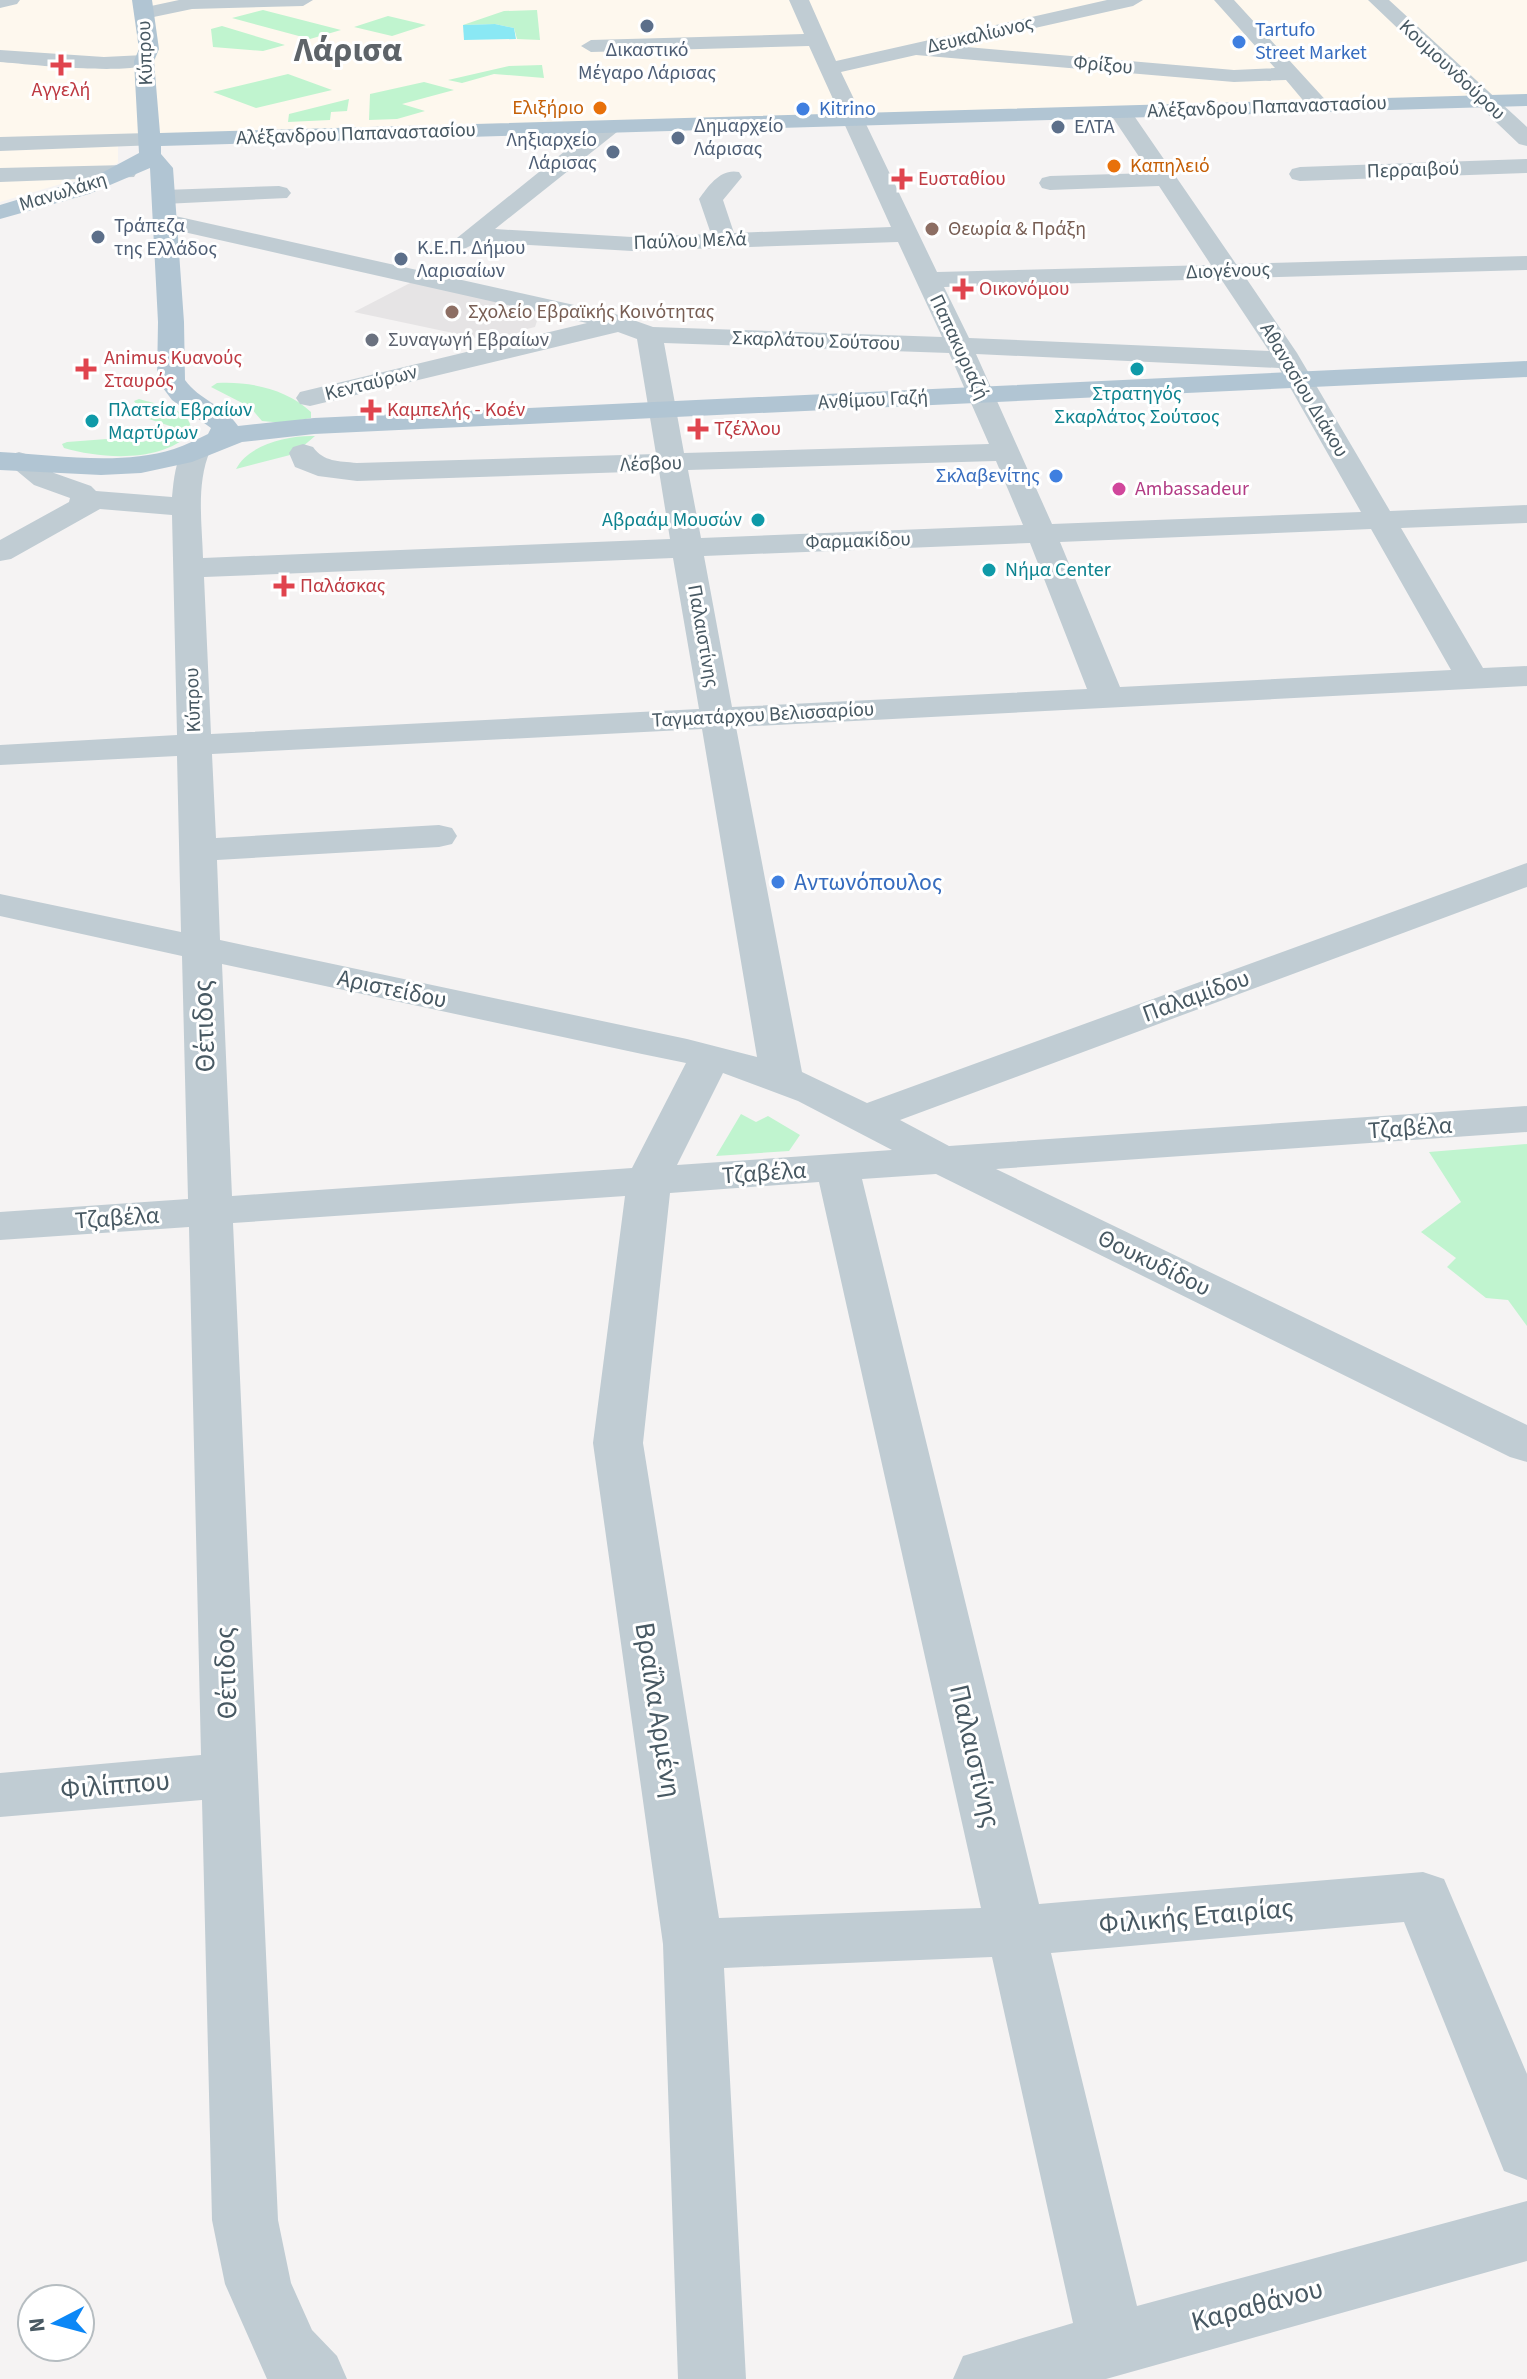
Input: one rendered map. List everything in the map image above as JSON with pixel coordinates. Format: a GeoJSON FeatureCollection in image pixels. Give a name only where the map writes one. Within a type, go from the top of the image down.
{"type":"FeatureCollection","features":[{"type":"Feature","properties":{"kind":"main road","name":"Κύπρου"},"geometry":{"type":"LineString","coordinates":[[143,6],[149,49],[144,61],[149,147],[162,168],[172,383],[188,399],[217,416],[225,428],[208,445]]}},
{"type":"Feature","properties":{"kind":"main road","name":"Αλέξανδρου Παπαναστασίου"},"geometry":{"type":"LineString","coordinates":[[149,147],[609,127],[1527,100]]}},
{"type":"Feature","properties":{"kind":"main road"},"geometry":{"type":"LineString","coordinates":[[126,172],[143,164],[149,147]]}},
{"type":"Feature","properties":{"kind":"main road","name":"Μανωλάκη"},"geometry":{"type":"LineString","coordinates":[[0,212],[126,172]]}},
{"type":"Feature","properties":{"kind":"main road"},"geometry":{"type":"LineString","coordinates":[[83,188],[165,209]]}},
{"type":"Feature","properties":{"kind":"main road","name":"Ανθίμου Γαζή"},"geometry":{"type":"LineString","coordinates":[[208,445],[288,427],[981,395],[1293,370],[1527,369]]}},
{"type":"Feature","properties":{"kind":"main road"},"geometry":{"type":"LineString","coordinates":[[10,461],[115,466],[160,461],[208,445]]}},
{"type":"Feature","properties":{"kind":"street"},"geometry":{"type":"LineString","coordinates":[[0,2],[10,0]]}},
{"type":"Feature","properties":{"kind":"street"},"geometry":{"type":"LineString","coordinates":[[143,6],[303,0]]}},
{"type":"Feature","properties":{"kind":"street","name":"Παπακυριαζή"},"geometry":{"type":"LineString","coordinates":[[799,0],[850,120],[929,280],[1043,533],[1108,699]]}},
{"type":"Feature","properties":{"kind":"street","name":"Δευκαλίωνος"},"geometry":{"type":"LineString","coordinates":[[828,69],[1133,0]]}},
{"type":"Feature","properties":{"kind":"street"},"geometry":{"type":"LineString","coordinates":[[1224,0],[1320,106]]}},
{"type":"Feature","properties":{"kind":"street","name":"Κουμουνδούρου"},"geometry":{"type":"LineString","coordinates":[[1378,0],[1527,139]]}},
{"type":"Feature","properties":{"kind":"street"},"geometry":{"type":"LineString","coordinates":[[591,46],[816,40]]}},
{"type":"Feature","properties":{"kind":"street","name":"Φρίξου"},"geometry":{"type":"LineString","coordinates":[[915,49],[1234,76],[1291,74]]}},
{"type":"Feature","properties":{"kind":"street"},"geometry":{"type":"LineString","coordinates":[[0,56],[90,62],[144,61]]}},
{"type":"Feature","properties":{"kind":"street","name":"Αθανασίου Διάκου"},"geometry":{"type":"LineString","coordinates":[[1120,112],[1231,271],[1293,370],[1473,679]]}},
{"type":"Feature","properties":{"kind":"street"},"geometry":{"type":"LineString","coordinates":[[414,275],[474,235],[609,127]]}},
{"type":"Feature","properties":{"kind":"street","name":"Αλέξανδρου Παπαναστασίου"},"geometry":{"type":"LineString","coordinates":[[0,144],[149,147]]}},
{"type":"Feature","properties":{"kind":"street","name":"Περραιβού"},"geometry":{"type":"LineString","coordinates":[[1300,174],[1527,166]]}},
{"type":"Feature","properties":{"kind":"street"},"geometry":{"type":"LineString","coordinates":[[0,175],[126,172]]}},
{"type":"Feature","properties":{"kind":"street"},"geometry":{"type":"LineString","coordinates":[[725,241],[711,199],[731,177]]}},
{"type":"Feature","properties":{"kind":"street"},"geometry":{"type":"LineString","coordinates":[[1050,183],[1167,179]]}},
{"type":"Feature","properties":{"kind":"street"},"geometry":{"type":"LineString","coordinates":[[165,209],[279,193]]}},
{"type":"Feature","properties":{"kind":"street","name":"Σκαρλάτου Σούτσου"},"geometry":{"type":"LineString","coordinates":[[165,209],[634,329],[957,346],[1293,370]]}},
{"type":"Feature","properties":{"kind":"street","name":"Παύλου Μελά"},"geometry":{"type":"LineString","coordinates":[[474,235],[632,244],[906,234]]}},
{"type":"Feature","properties":{"kind":"street","name":"Διογένους"},"geometry":{"type":"LineString","coordinates":[[929,280],[1527,263]]}},
{"type":"Feature","properties":{"kind":"street","name":"Κενταύρων"},"geometry":{"type":"LineString","coordinates":[[310,398],[634,329]]}},
{"type":"Feature","properties":{"kind":"street","name":"Παλαιστίνης"},"geometry":{"type":"LineString","coordinates":[[634,329],[662,410],[782,1079]]}},
{"type":"Feature","properties":{"kind":"street","name":"Κύπρου"},"geometry":{"type":"LineString","coordinates":[[201,950],[186,507],[187,478],[208,445]]}},
{"type":"Feature","properties":{"kind":"street","name":"Λέσβου"},"geometry":{"type":"LineString","coordinates":[[303,453],[305,461],[318,467],[357,472],[1006,452]]}},
{"type":"Feature","properties":{"kind":"street"},"geometry":{"type":"LineString","coordinates":[[10,461],[44,479],[81,492],[85,497],[83,505]]}},
{"type":"Feature","properties":{"kind":"street"},"geometry":{"type":"LineString","coordinates":[[0,552],[83,505],[105,499],[186,507]]}},
{"type":"Feature","properties":{"kind":"street","name":"Φαρμακίδου"},"geometry":{"type":"LineString","coordinates":[[188,568],[1527,514]]}},
{"type":"Feature","properties":{"kind":"street","name":"Ταγματάρχου Βελισσαρίου"},"geometry":{"type":"LineString","coordinates":[[0,755],[1527,676]]}},
{"type":"Feature","properties":{"kind":"street"},"geometry":{"type":"LineString","coordinates":[[198,851],[439,836]]}},
{"type":"Feature","properties":{"kind":"street","name":"Παλαμίδου"},"geometry":{"type":"LineString","coordinates":[[865,1118],[1527,874]]}},
{"type":"Feature","properties":{"kind":"street","name":"Αριστείδου"},"geometry":{"type":"LineString","coordinates":[[0,905],[710,1057],[782,1079]]}},
{"type":"Feature","properties":{"kind":"street","name":"Θέτιδος"},"geometry":{"type":"LineString","coordinates":[[201,950],[245,2220],[258,2284],[288,2353],[313,2379]]}},
{"type":"Feature","properties":{"kind":"street","name":"Βραΐλα Αρμένη"},"geometry":{"type":"LineString","coordinates":[[710,1057],[659,1154],[649,1181],[618,1443],[693,1944],[712,2379]]}},
{"type":"Feature","properties":{"kind":"street","name":"Θουκυδίδου"},"geometry":{"type":"LineString","coordinates":[[782,1079],[1527,1445]]}},
{"type":"Feature","properties":{"kind":"street","name":"Τζαβέλα"},"geometry":{"type":"LineString","coordinates":[[0,1226],[1527,1119]]}},
{"type":"Feature","properties":{"kind":"street","name":"Παλαιστίνης"},"geometry":{"type":"LineString","coordinates":[[838,1168],[1112,2344]]}},
{"type":"Feature","properties":{"kind":"street","name":"Φιλίππου"},"geometry":{"type":"LineString","coordinates":[[0,1795],[230,1775]]}},
{"type":"Feature","properties":{"kind":"street","name":"Φιλικής Εταιρίας"},"geometry":{"type":"LineString","coordinates":[[693,1944],[1016,1931],[1423,1896],[1527,2151]]}},
{"type":"Feature","properties":{"kind":"street","name":"Καραθάνου"},"geometry":{"type":"LineString","coordinates":[[987,2379],[1527,2231]]}},
{"type":"Feature","properties":{"kind":"shaded area"},"geometry":{"type":"Polygon","coordinates":[[[0,0],[1527,0],[1527,96],[118,140],[118,163],[81,178],[0,202],[0,0]]]}},
{"type":"Feature","properties":{"kind":"shaded area","name":"Σχολείο Εβραϊκής Κοινότητας"},"geometry":{"type":"Polygon","coordinates":[[[412,282],[550,311],[538,318],[535,327],[500,343],[354,312],[412,282]]]}},
{"type":"Feature","properties":{"kind":"green space"},"geometry":{"type":"Polygon","coordinates":[[[263,10],[341,30],[310,39],[232,18],[263,10]]]}},
{"type":"Feature","properties":{"kind":"green space"},"geometry":{"type":"Polygon","coordinates":[[[537,10],[540,40],[517,39],[514,28],[495,24],[463,25],[504,11],[537,10]]]}},
{"type":"Feature","properties":{"kind":"green space"},"geometry":{"type":"Polygon","coordinates":[[[388,16],[426,25],[392,36],[354,27],[388,16]]]}},
{"type":"Feature","properties":{"kind":"green space"},"geometry":{"type":"Polygon","coordinates":[[[222,26],[285,45],[263,51],[213,47],[211,29],[222,26]]]}},
{"type":"Feature","properties":{"kind":"green space"},"geometry":{"type":"Polygon","coordinates":[[[542,65],[544,78],[494,74],[462,83],[448,80],[509,66],[542,65]]]}},
{"type":"Feature","properties":{"kind":"green space"},"geometry":{"type":"Polygon","coordinates":[[[288,74],[332,90],[256,108],[213,92],[288,74]]]}},
{"type":"Feature","properties":{"kind":"green space"},"geometry":{"type":"Polygon","coordinates":[[[424,82],[454,90],[402,104],[425,111],[397,119],[369,120],[370,94],[424,82]]]}},
{"type":"Feature","properties":{"kind":"green space"},"geometry":{"type":"Polygon","coordinates":[[[349,99],[347,111],[331,112],[330,120],[288,122],[289,114],[349,99]]]}},
{"type":"Feature","properties":{"kind":"green space"},"geometry":{"type":"Polygon","coordinates":[[[217,383],[242,383],[279,392],[311,412],[311,418],[284,423],[262,421],[250,407],[211,387],[217,383]]]}},
{"type":"Feature","properties":{"kind":"green space"},"geometry":{"type":"Polygon","coordinates":[[[139,399],[181,413],[187,418],[191,433],[164,450],[148,454],[96,455],[64,448],[62,444],[67,442],[107,439],[117,433],[143,442],[176,428],[146,418],[150,414],[141,410],[134,401],[139,399]]]}},
{"type":"Feature","properties":{"kind":"green space"},"geometry":{"type":"Polygon","coordinates":[[[315,436],[294,454],[236,469],[242,460],[260,447],[294,437],[315,436]]]}},
{"type":"Feature","properties":{"kind":"green space"},"geometry":{"type":"Polygon","coordinates":[[[741,1114],[756,1122],[768,1116],[800,1135],[789,1151],[716,1156],[741,1114]]]}},
{"type":"Feature","properties":{"kind":"green space"},"geometry":{"type":"Polygon","coordinates":[[[1527,1144],[1527,1326],[1508,1300],[1486,1298],[1447,1267],[1456,1258],[1421,1232],[1461,1202],[1429,1152],[1527,1144]]]}},
{"type":"Feature","properties":{"kind":"water"},"geometry":{"type":"Polygon","coordinates":[[[495,24],[514,28],[516,39],[464,40],[463,25],[495,24]]]}},
{"type":"Feature","properties":{"kind":"place","name":"Δικαστικό Μέγαρο Λάρισας"},"geometry":{"type":"Point","coordinates":[647,26]}},
{"type":"Feature","properties":{"kind":"place","name":"Tartufo Street Market"},"geometry":{"type":"Point","coordinates":[1239,42]}},
{"type":"Feature","properties":{"kind":"place","name":"Αγγελή"},"geometry":{"type":"Point","coordinates":[61,65]}},
{"type":"Feature","properties":{"kind":"place","name":"Ελιξήριο"},"geometry":{"type":"Point","coordinates":[600,108]}},
{"type":"Feature","properties":{"kind":"place","name":"Kitrino"},"geometry":{"type":"Point","coordinates":[803,109]}},
{"type":"Feature","properties":{"kind":"place","name":"ΕΛΤΑ"},"geometry":{"type":"Point","coordinates":[1058,127]}},
{"type":"Feature","properties":{"kind":"place","name":"Δημαρχείο Λάρισας"},"geometry":{"type":"Point","coordinates":[678,138]}},
{"type":"Feature","properties":{"kind":"place","name":"Ληξιαρχείο Λάρισας"},"geometry":{"type":"Point","coordinates":[613,152]}},
{"type":"Feature","properties":{"kind":"place","name":"Καπηλειό"},"geometry":{"type":"Point","coordinates":[1114,166]}},
{"type":"Feature","properties":{"kind":"place","name":"Ευσταθίου"},"geometry":{"type":"Point","coordinates":[902,179]}},
{"type":"Feature","properties":{"kind":"place","name":"Θεωρία & Πράξη"},"geometry":{"type":"Point","coordinates":[932,229]}},
{"type":"Feature","properties":{"kind":"place","name":"Τράπεζα της Ελλάδος"},"geometry":{"type":"Point","coordinates":[98,237]}},
{"type":"Feature","properties":{"kind":"place","name":"Κ.Ε.Π. Δήμου Λαρισαίων"},"geometry":{"type":"Point","coordinates":[401,259]}},
{"type":"Feature","properties":{"kind":"place","name":"Οικονόμου"},"geometry":{"type":"Point","coordinates":[963,289]}},
{"type":"Feature","properties":{"kind":"place","name":"Σχολείο Εβραϊκής Κοινότητας"},"geometry":{"type":"Point","coordinates":[452,312]}},
{"type":"Feature","properties":{"kind":"place","name":"Συναγωγή Εβραίων"},"geometry":{"type":"Point","coordinates":[372,340]}},
{"type":"Feature","properties":{"kind":"place","name":"Animus Κυανούς Σταυρός"},"geometry":{"type":"Point","coordinates":[86,369]}},
{"type":"Feature","properties":{"kind":"place","name":"Στρατηγός Σκαρλάτος Σούτσος"},"geometry":{"type":"Point","coordinates":[1137,369]}},
{"type":"Feature","properties":{"kind":"place","name":"Καμπελής - Κοέν"},"geometry":{"type":"Point","coordinates":[371,410]}},
{"type":"Feature","properties":{"kind":"place","name":"Πλατεία Εβραίων Μαρτύρων"},"geometry":{"type":"Point","coordinates":[92,421]}},
{"type":"Feature","properties":{"kind":"place","name":"Τζέλλου"},"geometry":{"type":"Point","coordinates":[698,429]}},
{"type":"Feature","properties":{"kind":"place","name":"Σκλαβενίτης"},"geometry":{"type":"Point","coordinates":[1056,476]}},
{"type":"Feature","properties":{"kind":"place","name":"Ambassadeur"},"geometry":{"type":"Point","coordinates":[1119,489]}},
{"type":"Feature","properties":{"kind":"place","name":"Αβραάμ Μουσών"},"geometry":{"type":"Point","coordinates":[758,520]}},
{"type":"Feature","properties":{"kind":"place","name":"Νήμα Center"},"geometry":{"type":"Point","coordinates":[989,570]}},
{"type":"Feature","properties":{"kind":"place","name":"Παλάσκας"},"geometry":{"type":"Point","coordinates":[284,586]}},
{"type":"Feature","properties":{"kind":"place","name":"Αντωνόπουλος"},"geometry":{"type":"Point","coordinates":[778,882]}},
{"type":"Feature","properties":{"kind":"district","name":"Λάρισα"},"geometry":{"type":"Point","coordinates":[348,50]}}]}
